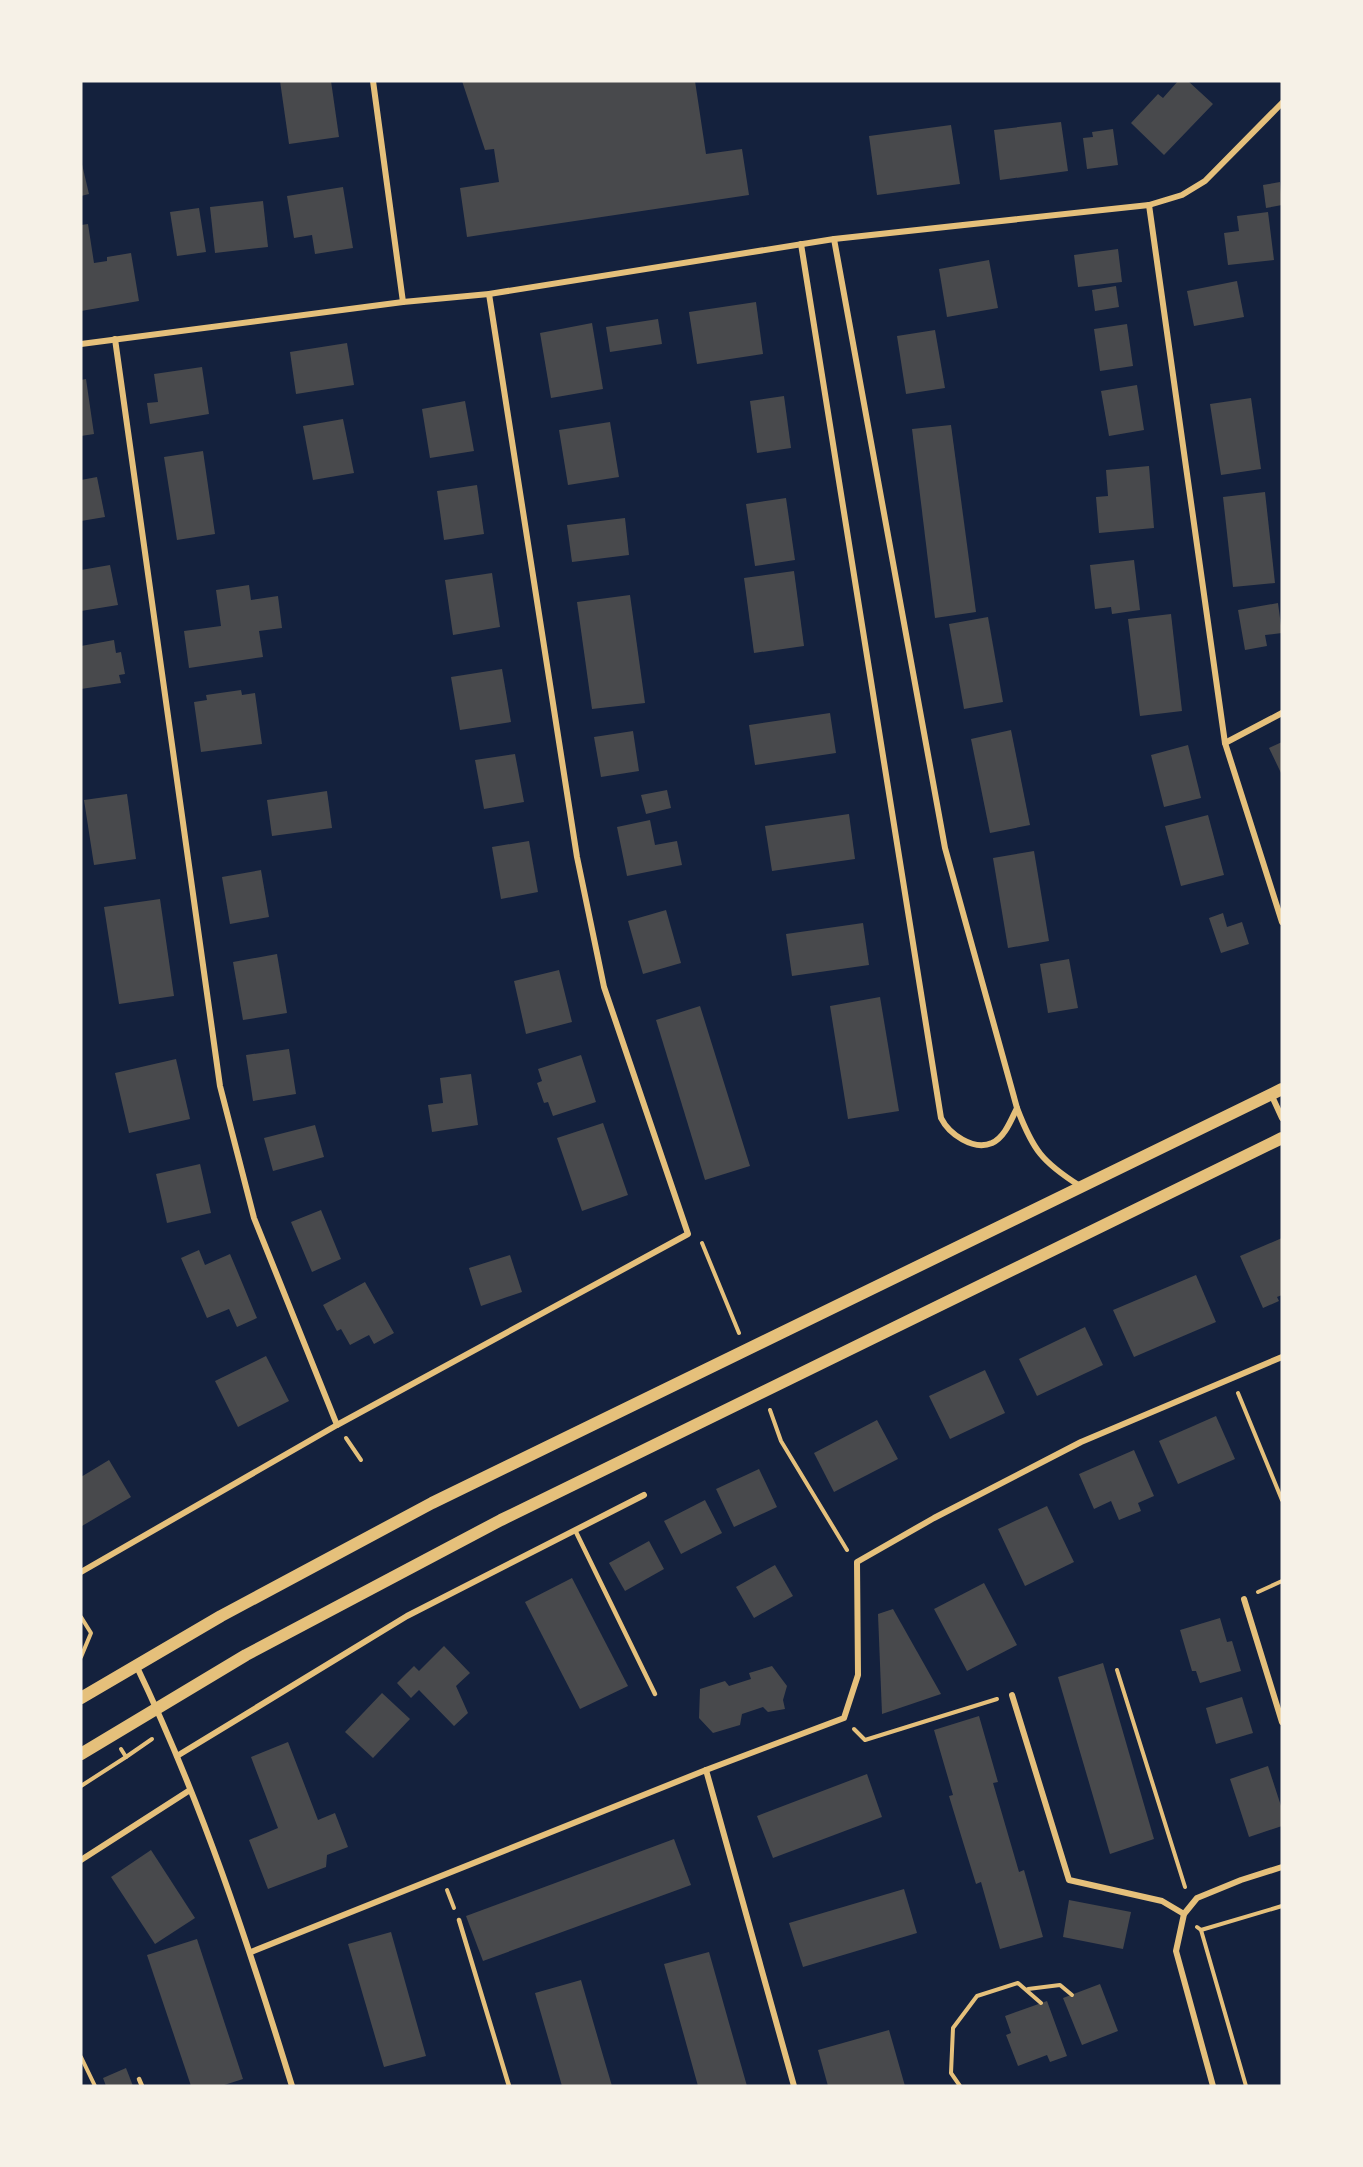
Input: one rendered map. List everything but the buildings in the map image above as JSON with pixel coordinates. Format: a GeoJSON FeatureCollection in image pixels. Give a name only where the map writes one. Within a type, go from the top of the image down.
{"type":"FeatureCollection","features":[{"type":"Feature","properties":{"kind":"main road"},"geometry":{"type":"LineString","coordinates":[[81,1698],[136,1665],[432,1503],[1276,1091]]}},
{"type":"Feature","properties":{"kind":"main road"},"geometry":{"type":"LineString","coordinates":[[81,1754],[246,1655],[501,1520],[1282,1138]]}},
{"type":"Feature","properties":{"kind":"street"},"geometry":{"type":"LineString","coordinates":[[373,81],[403,302]]}},
{"type":"Feature","properties":{"kind":"street"},"geometry":{"type":"LineString","coordinates":[[81,344],[403,302],[489,294],[834,239],[1149,205],[1182,195],[1205,181],[1282,103]]}},
{"type":"Feature","properties":{"kind":"street"},"geometry":{"type":"LineString","coordinates":[[1149,205],[1225,743],[1282,922]]}},
{"type":"Feature","properties":{"kind":"street"},"geometry":{"type":"LineString","coordinates":[[834,239],[945,848],[1017,1108],[1029,1139],[1048,1166],[1080,1186]]}},
{"type":"Feature","properties":{"kind":"street"},"geometry":{"type":"LineString","coordinates":[[801,244],[941,1118],[946,1129],[963,1140],[977,1144],[992,1143],[1002,1136],[1017,1108]]}},
{"type":"Feature","properties":{"kind":"street"},"geometry":{"type":"LineString","coordinates":[[81,1572],[337,1425],[687,1234],[604,987],[584,890],[489,294]]}},
{"type":"Feature","properties":{"kind":"street"},"geometry":{"type":"LineString","coordinates":[[115,339],[219,1086],[254,1218],[337,1425]]}},
{"type":"Feature","properties":{"kind":"street"},"geometry":{"type":"LineString","coordinates":[[1225,743],[1282,713]]}},
{"type":"Feature","properties":{"kind":"street"},"geometry":{"type":"LineString","coordinates":[[1276,1091],[1282,1118]]}},
{"type":"Feature","properties":{"kind":"street"},"geometry":{"type":"LineString","coordinates":[[251,1952],[706,1770],[844,1718],[858,1675],[857,1562],[934,1518],[1081,1442],[1282,1357]]}},
{"type":"Feature","properties":{"kind":"street"},"geometry":{"type":"LineString","coordinates":[[177,1756],[407,1616],[644,1495]]}},
{"type":"Feature","properties":{"kind":"street"},"geometry":{"type":"LineString","coordinates":[[1244,1599],[1282,1722]]}},
{"type":"Feature","properties":{"kind":"street"},"geometry":{"type":"LineString","coordinates":[[136,1665],[167,1730],[251,1952],[290,2086]]}},
{"type":"Feature","properties":{"kind":"street"},"geometry":{"type":"LineString","coordinates":[[1012,1695],[1069,1880],[1162,1901],[1184,1914]]}},
{"type":"Feature","properties":{"kind":"street"},"geometry":{"type":"LineString","coordinates":[[706,1770],[794,2086]]}},
{"type":"Feature","properties":{"kind":"street"},"geometry":{"type":"LineString","coordinates":[[81,1860],[190,1790]]}},
{"type":"Feature","properties":{"kind":"street"},"geometry":{"type":"LineString","coordinates":[[1213,2086],[1176,1951],[1184,1914],[1197,1898],[1241,1880],[1282,1867]]}},
{"type":"Feature","properties":{"kind":"lane"},"geometry":{"type":"LineString","coordinates":[[574,1530],[655,1694]]}},
{"type":"Feature","properties":{"kind":"lane"},"geometry":{"type":"LineString","coordinates":[[459,1920],[509,2086]]}},
{"type":"Feature","properties":{"kind":"lane"},"geometry":{"type":"LineString","coordinates":[[139,2079],[142,2086]]}},
{"type":"Feature","properties":{"kind":"path"},"geometry":{"type":"LineString","coordinates":[[687,1234],[699,1237],[740,1334]]}},
{"type":"Feature","properties":{"kind":"path"},"geometry":{"type":"LineString","coordinates":[[1232,1378],[1282,1500]]}},
{"type":"Feature","properties":{"kind":"path"},"geometry":{"type":"LineString","coordinates":[[769,1410],[781,1441],[842,1544],[857,1562]]}},
{"type":"Feature","properties":{"kind":"path"},"geometry":{"type":"LineString","coordinates":[[337,1425],[361,1460]]}},
{"type":"Feature","properties":{"kind":"path"},"geometry":{"type":"LineString","coordinates":[[1244,1599],[1282,1581]]}},
{"type":"Feature","properties":{"kind":"path"},"geometry":{"type":"LineString","coordinates":[[81,1617],[91,1634],[81,1657]]}},
{"type":"Feature","properties":{"kind":"path"},"geometry":{"type":"LineString","coordinates":[[1117,1670],[1191,1906]]}},
{"type":"Feature","properties":{"kind":"path"},"geometry":{"type":"LineString","coordinates":[[865,1740],[1012,1695]]}},
{"type":"Feature","properties":{"kind":"path"},"geometry":{"type":"LineString","coordinates":[[81,1786],[167,1730]]}},
{"type":"Feature","properties":{"kind":"path"},"geometry":{"type":"LineString","coordinates":[[121,1749],[126,1757]]}},
{"type":"Feature","properties":{"kind":"path"},"geometry":{"type":"LineString","coordinates":[[441,1876],[459,1920]]}},
{"type":"Feature","properties":{"kind":"path"},"geometry":{"type":"LineString","coordinates":[[1201,1930],[1282,1906]]}},
{"type":"Feature","properties":{"kind":"path"},"geometry":{"type":"LineString","coordinates":[[1184,1914],[1201,1930],[1246,2086]]}},
{"type":"Feature","properties":{"kind":"path"},"geometry":{"type":"LineString","coordinates":[[960,2086],[951,2073],[953,2028],[977,1996],[1018,1983],[1028,1989],[1041,2003]]}},
{"type":"Feature","properties":{"kind":"path"},"geometry":{"type":"LineString","coordinates":[[1028,1989],[1060,1985],[1072,1995]]}},
{"type":"Feature","properties":{"kind":"path"},"geometry":{"type":"LineString","coordinates":[[81,2057],[94,2086]]}}]}
